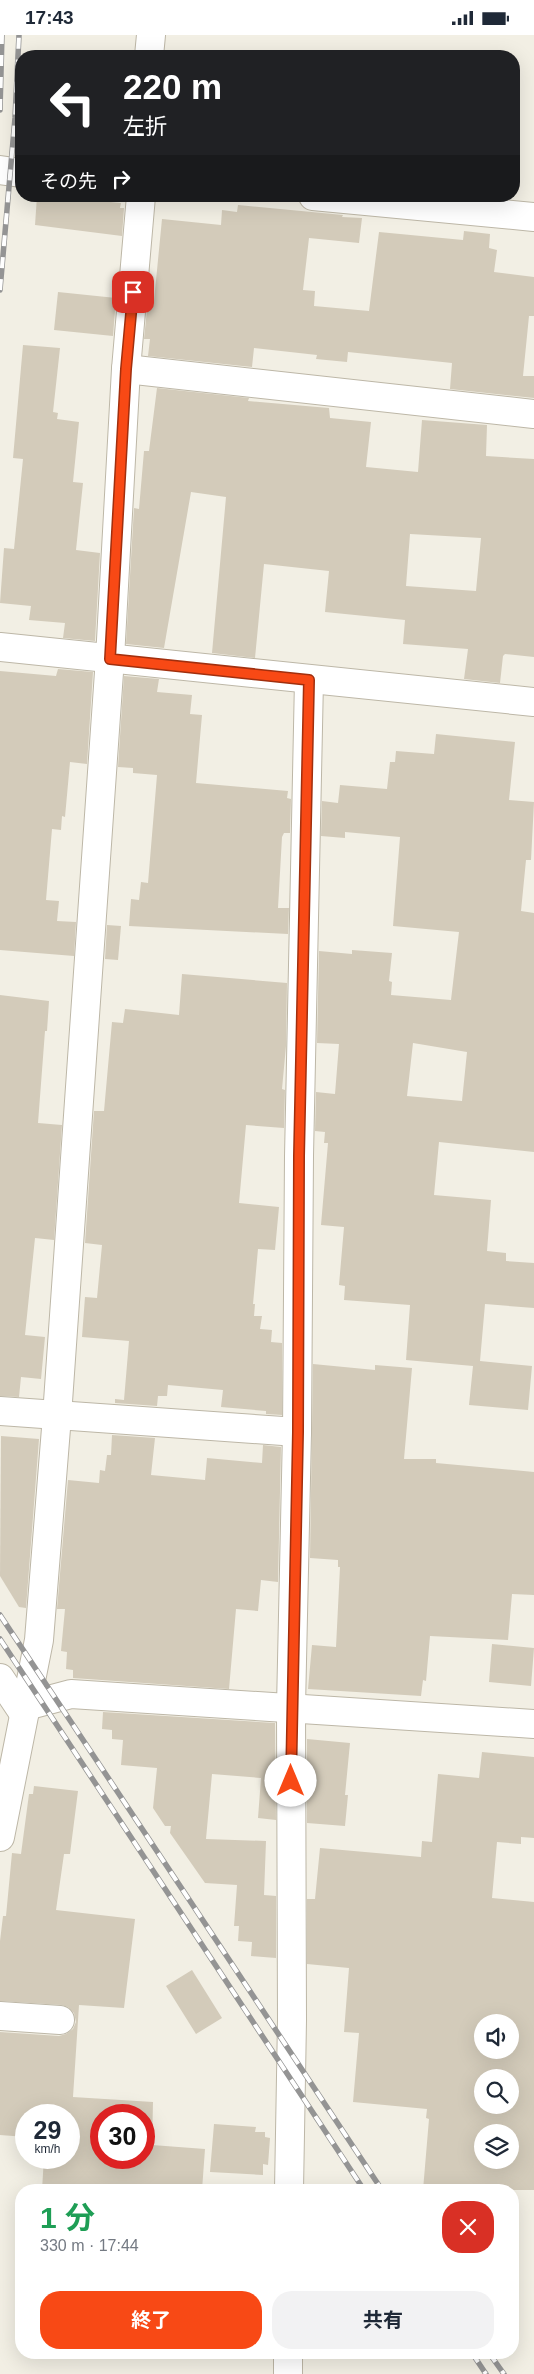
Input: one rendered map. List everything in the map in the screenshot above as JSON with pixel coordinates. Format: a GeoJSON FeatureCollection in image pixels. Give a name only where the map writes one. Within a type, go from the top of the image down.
{"type":"FeatureCollection","features":[{"type":"Feature","properties":{"kind":"street"},"geometry":{"type":"LineString","coordinates":[[149,50],[150,35]]}},
{"type":"Feature","properties":{"kind":"street"},"geometry":{"type":"LineString","coordinates":[[0,170],[15,172]]}},
{"type":"Feature","properties":{"kind":"street"},"geometry":{"type":"LineString","coordinates":[[0,1837],[39,1640],[57,1416],[110,659],[126,369],[140,202]]}},
{"type":"Feature","properties":{"kind":"street"},"geometry":{"type":"LineString","coordinates":[[429,202],[449,203],[534,217]]}},
{"type":"Feature","properties":{"kind":"street"},"geometry":{"type":"LineString","coordinates":[[126,369],[534,414]]}},
{"type":"Feature","properties":{"kind":"street"},"geometry":{"type":"LineString","coordinates":[[0,647],[534,702]]}},
{"type":"Feature","properties":{"kind":"street"},"geometry":{"type":"LineString","coordinates":[[288,2184],[292,2020],[291,1707],[298,1432],[299,1156],[309,680]]}},
{"type":"Feature","properties":{"kind":"street"},"geometry":{"type":"LineString","coordinates":[[0,1411],[298,1432]]}},
{"type":"Feature","properties":{"kind":"street"},"geometry":{"type":"LineString","coordinates":[[0,1678],[25,1710]]}},
{"type":"Feature","properties":{"kind":"street"},"geometry":{"type":"LineString","coordinates":[[25,1710],[71,1693],[534,1724]]}},
{"type":"Feature","properties":{"kind":"street"},"geometry":{"type":"LineString","coordinates":[[0,2015],[60,2020]]}},
{"type":"Feature","properties":{"kind":"street"},"geometry":{"type":"LineString","coordinates":[[288,2359],[288,2374]]}},
{"type":"Feature","properties":{"kind":"building"},"geometry":{"type":"Polygon","coordinates":[[[37,202],[111,202],[121,203],[120,208],[124,208],[122,236],[35,225],[37,202]]]}},
{"type":"Feature","properties":{"kind":"building"},"geometry":{"type":"Polygon","coordinates":[[[238,205],[362,218],[359,243],[309,238],[303,290],[315,291],[314,306],[369,311],[379,232],[463,240],[464,231],[490,234],[489,248],[497,250],[494,272],[534,277],[534,316],[529,316],[523,376],[534,376],[534,398],[450,389],[452,363],[348,352],[347,362],[316,359],[317,355],[254,348],[252,367],[148,356],[150,339],[144,339],[148,300],[154,301],[162,219],[221,225],[222,210],[237,212],[238,205]]]}},
{"type":"Feature","properties":{"kind":"building"},"geometry":{"type":"Polygon","coordinates":[[[58,292],[116,298],[113,336],[54,330],[58,292]]]}},
{"type":"Feature","properties":{"kind":"building"},"geometry":{"type":"Polygon","coordinates":[[[23,345],[60,348],[53,412],[58,413],[57,419],[79,422],[73,482],[83,483],[76,550],[100,553],[95,641],[63,638],[65,623],[29,620],[31,606],[0,603],[4,548],[14,549],[23,459],[13,458],[23,345]]]}},
{"type":"Feature","properties":{"kind":"building"},"geometry":{"type":"Polygon","coordinates":[[[157,388],[249,398],[248,401],[329,408],[330,418],[371,422],[366,467],[418,472],[422,420],[487,425],[486,456],[534,459],[534,657],[505,654],[503,656],[500,683],[464,679],[468,649],[403,644],[405,620],[325,612],[329,571],[264,564],[255,658],[212,653],[226,497],[191,492],[164,648],[126,644],[134,508],[139,509],[144,451],[149,451],[157,388]],[[410,534],[406,586],[476,591],[481,538],[410,534]]]}},
{"type":"Feature","properties":{"kind":"building"},"geometry":{"type":"Polygon","coordinates":[[[58,669],[93,672],[87,764],[70,762],[65,817],[62,816],[61,830],[52,829],[46,900],[59,901],[57,921],[76,922],[74,956],[0,950],[0,671],[56,676],[58,669]]]}},
{"type":"Feature","properties":{"kind":"building"},"geometry":{"type":"Polygon","coordinates":[[[124,676],[159,679],[157,692],[192,695],[190,714],[202,715],[196,783],[288,791],[287,798],[291,799],[290,833],[284,833],[282,837],[278,908],[289,908],[288,934],[129,926],[131,899],[139,900],[141,882],[148,883],[157,775],[133,773],[133,768],[118,767],[124,676]]]}},
{"type":"Feature","properties":{"kind":"building"},"geometry":{"type":"Polygon","coordinates":[[[436,734],[515,742],[509,800],[534,802],[531,860],[526,860],[521,911],[534,913],[534,1152],[439,1142],[434,1195],[491,1200],[487,1251],[506,1253],[506,1261],[534,1263],[534,1308],[485,1304],[480,1361],[532,1366],[528,1410],[469,1405],[473,1366],[406,1360],[410,1305],[344,1300],[345,1286],[339,1285],[344,1227],[321,1225],[328,1143],[324,1143],[325,1132],[315,1131],[316,1092],[335,1094],[339,1044],[317,1043],[319,951],[352,954],[352,950],[392,953],[389,981],[392,982],[391,995],[451,1000],[459,932],[393,926],[400,837],[345,832],[345,838],[321,836],[322,801],[338,803],[340,785],[387,789],[390,762],[395,762],[396,751],[434,754],[436,734]],[[413,1043],[407,1096],[462,1101],[467,1052],[413,1043]]]}},
{"type":"Feature","properties":{"kind":"building"},"geometry":{"type":"Polygon","coordinates":[[[107,925],[121,926],[118,960],[105,959],[107,925]]]}},
{"type":"Feature","properties":{"kind":"building"},"geometry":{"type":"Polygon","coordinates":[[[182,974],[287,983],[286,1046],[282,1089],[285,1090],[284,1128],[246,1125],[239,1203],[279,1207],[275,1250],[258,1249],[253,1304],[255,1304],[254,1316],[262,1316],[260,1329],[272,1330],[271,1342],[282,1343],[282,1415],[266,1414],[266,1411],[221,1407],[223,1390],[168,1385],[167,1396],[158,1396],[157,1406],[115,1403],[115,1399],[124,1400],[129,1341],[82,1337],[85,1297],[97,1298],[102,1245],[85,1243],[94,1111],[104,1111],[112,1022],[123,1023],[125,1009],[179,1015],[182,974]]]}},
{"type":"Feature","properties":{"kind":"building"},"geometry":{"type":"Polygon","coordinates":[[[0,995],[49,1001],[38,1123],[62,1125],[54,1240],[35,1238],[25,1335],[45,1337],[41,1379],[21,1377],[19,1397],[0,1396],[0,995]]]}},
{"type":"Feature","properties":{"kind":"building"},"geometry":{"type":"Polygon","coordinates":[[[313,1364],[375,1370],[375,1365],[412,1368],[404,1459],[436,1459],[436,1463],[534,1472],[534,1595],[512,1594],[508,1640],[430,1636],[426,1681],[423,1680],[421,1696],[308,1689],[312,1645],[336,1647],[340,1567],[338,1567],[338,1560],[310,1558],[313,1364]]]}},
{"type":"Feature","properties":{"kind":"building"},"geometry":{"type":"Polygon","coordinates":[[[112,1435],[155,1438],[151,1475],[205,1480],[207,1458],[262,1463],[263,1445],[281,1447],[278,1582],[261,1580],[258,1611],[236,1609],[229,1689],[73,1678],[73,1670],[66,1669],[67,1652],[61,1651],[65,1609],[57,1609],[68,1480],[99,1483],[100,1470],[105,1471],[107,1455],[111,1455],[112,1435]]]}},
{"type":"Feature","properties":{"kind":"building"},"geometry":{"type":"Polygon","coordinates":[[[1,1436],[39,1439],[26,1608],[19,1607],[0,1576],[1,1436]]]}},
{"type":"Feature","properties":{"kind":"building"},"geometry":{"type":"Polygon","coordinates":[[[492,1644],[534,1648],[531,1686],[489,1682],[492,1644]]]}},
{"type":"Feature","properties":{"kind":"building"},"geometry":{"type":"Polygon","coordinates":[[[103,1712],[275,1723],[276,1820],[258,1818],[261,1778],[212,1774],[206,1839],[266,1841],[264,1895],[276,1896],[276,1958],[251,1956],[252,1942],[238,1941],[239,1926],[234,1926],[237,1885],[205,1883],[170,1833],[171,1826],[165,1826],[153,1808],[157,1768],[121,1765],[123,1740],[112,1739],[112,1730],[102,1729],[103,1712]]]}},
{"type":"Feature","properties":{"kind":"building"},"geometry":{"type":"Polygon","coordinates":[[[307,1739],[350,1743],[345,1795],[348,1795],[345,1826],[307,1823],[307,1739]]]}},
{"type":"Feature","properties":{"kind":"building"},"geometry":{"type":"Polygon","coordinates":[[[482,1752],[534,1757],[534,1838],[521,1837],[521,1844],[497,1842],[492,1898],[534,1902],[534,2190],[519,2190],[519,2184],[424,2184],[429,2119],[426,2118],[427,2109],[353,2102],[359,2033],[344,2032],[349,1968],[307,1964],[307,1899],[315,1899],[320,1848],[421,1857],[422,1841],[432,1842],[438,1774],[479,1778],[482,1752]]]}},
{"type":"Feature","properties":{"kind":"building"},"geometry":{"type":"Polygon","coordinates":[[[34,1786],[78,1791],[70,1854],[64,1854],[56,1910],[135,1919],[124,2008],[79,2005],[73,2097],[153,2102],[153,2104],[90,2104],[90,2169],[155,2169],[155,2145],[205,2149],[202,2184],[42,2184],[43,2169],[80,2169],[80,2104],[15,2104],[15,2136],[0,2135],[0,2032],[59,2036],[73,2029],[76,2022],[74,2013],[68,2007],[62,2005],[0,2001],[0,1941],[3,1916],[6,1916],[12,1853],[21,1854],[29,1794],[33,1794],[34,1786]]]}},
{"type":"Feature","properties":{"kind":"building"},"geometry":{"type":"Polygon","coordinates":[[[192,1970],[222,2018],[196,2034],[166,1986],[192,1970]]]}},
{"type":"Feature","properties":{"kind":"building"},"geometry":{"type":"Polygon","coordinates":[[[214,2124],[256,2127],[255,2132],[265,2132],[265,2137],[270,2138],[268,2165],[263,2164],[263,2175],[210,2172],[214,2124]]]}},
{"type":"Feature","properties":{"kind":"railway"},"geometry":{"type":"LineString","coordinates":[[0,110],[2,35]]}},
{"type":"Feature","properties":{"kind":"railway"},"geometry":{"type":"LineString","coordinates":[[18,50],[19,35]]}},
{"type":"Feature","properties":{"kind":"railway"},"geometry":{"type":"LineString","coordinates":[[0,290],[15,118]]}},
{"type":"Feature","properties":{"kind":"railway"},"geometry":{"type":"LineString","coordinates":[[0,1615],[378,2184]]}},
{"type":"Feature","properties":{"kind":"railway"},"geometry":{"type":"LineString","coordinates":[[0,1639],[360,2184]]}},
{"type":"Feature","properties":{"kind":"railway"},"geometry":{"type":"LineString","coordinates":[[476,2359],[486,2374]]}},
{"type":"Feature","properties":{"kind":"railway"},"geometry":{"type":"LineString","coordinates":[[493,2359],[504,2374]]}},
{"type":"Feature","properties":{"kind":"route"},"geometry":{"type":"LineString","coordinates":[[133,292],[126,369],[110,659],[309,680],[299,1156],[298,1432],[291,1781]]}}]}
